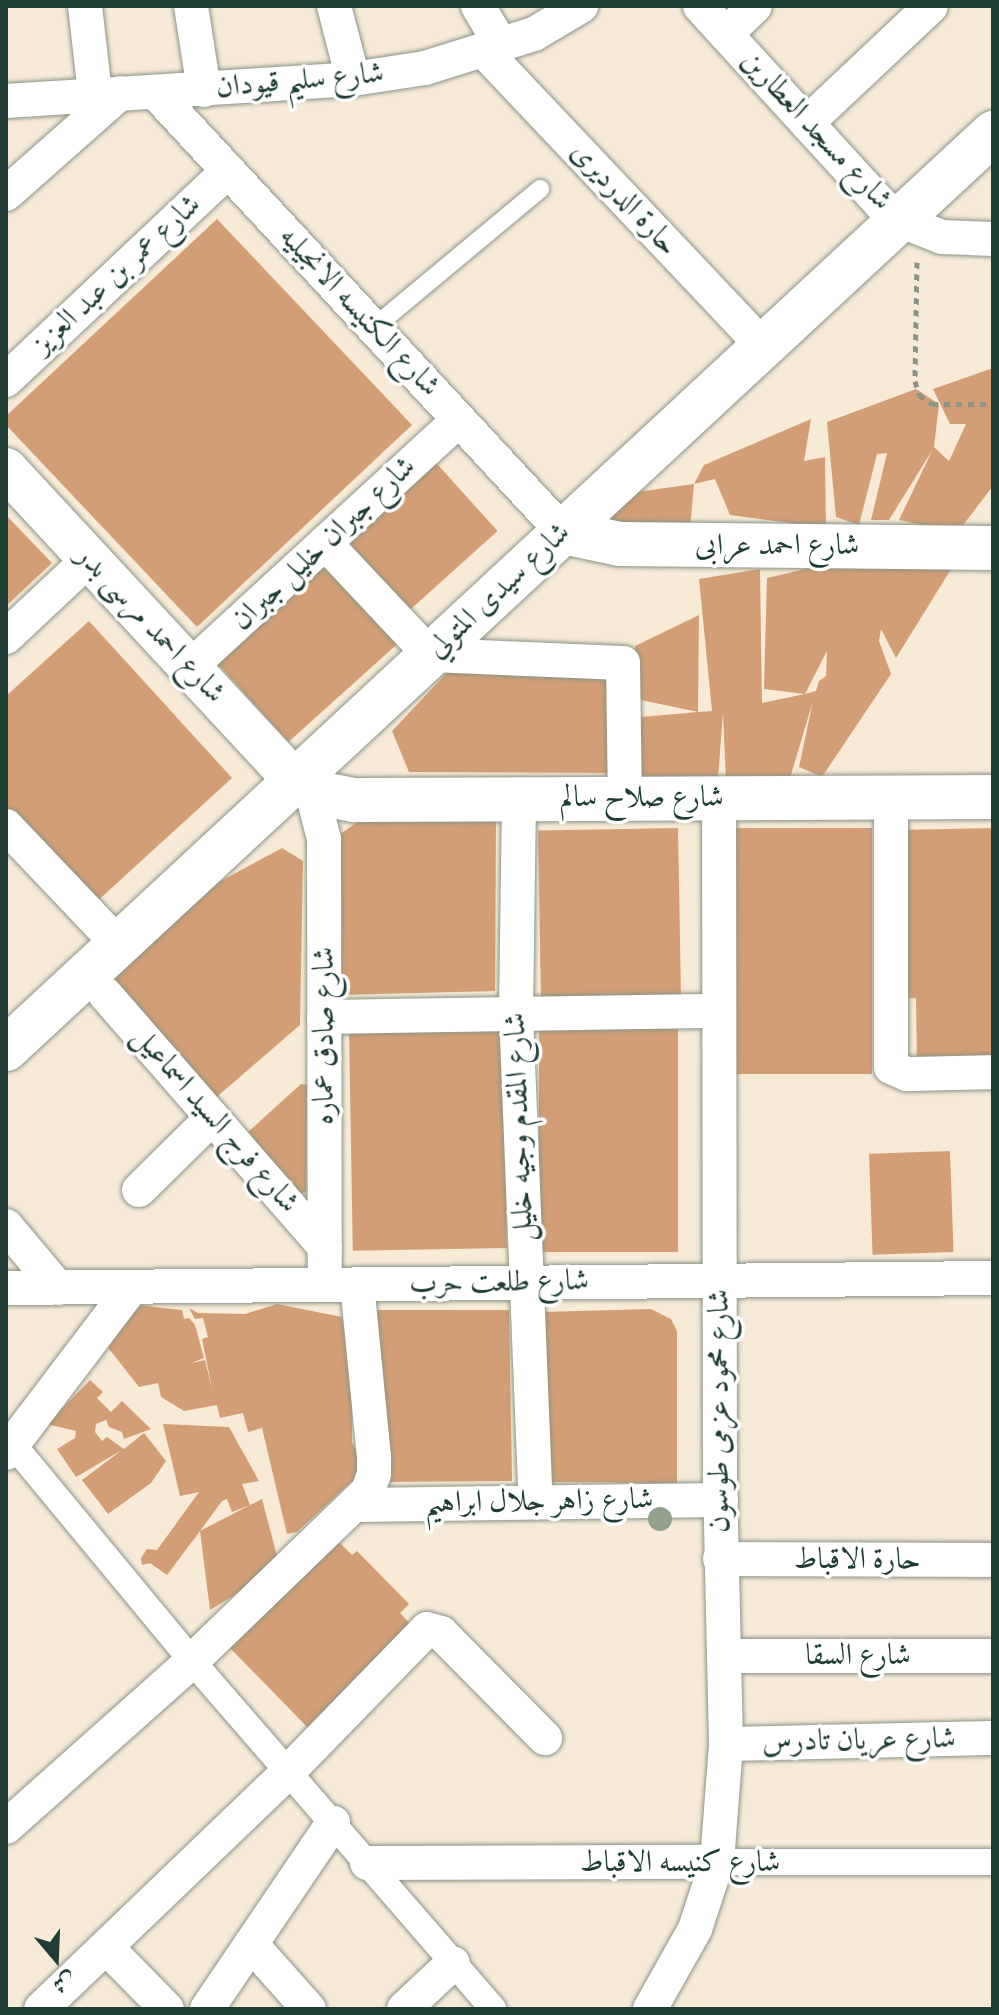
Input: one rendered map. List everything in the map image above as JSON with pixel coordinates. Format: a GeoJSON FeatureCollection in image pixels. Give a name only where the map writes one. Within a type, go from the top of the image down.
{"type":"FeatureCollection","features":[{"type":"Feature","properties":{"kind":"main road","name":"شارع سيدى المتولي"},"geometry":{"type":"LineString","coordinates":[[11,1034],[303,784],[430,655],[563,532],[764,347],[909,224],[993,133]]}},
{"type":"Feature","properties":{"kind":"main road","name":"شارع احمد عرابى"},"geometry":{"type":"LineString","coordinates":[[563,532],[620,544],[993,548]]}},
{"type":"Feature","properties":{"kind":"main road","name":"شارع صلاح سالم"},"geometry":{"type":"LineString","coordinates":[[303,784],[355,800],[993,797]]}},
{"type":"Feature","properties":{"kind":"street"},"geometry":{"type":"LineString","coordinates":[[6,194],[107,94],[85,6]]}},
{"type":"Feature","properties":{"kind":"street"},"geometry":{"type":"LineString","coordinates":[[191,6],[204,90]]}},
{"type":"Feature","properties":{"kind":"street"},"geometry":{"type":"LineString","coordinates":[[334,6],[353,79]]}},
{"type":"Feature","properties":{"kind":"street","name":"حارة الدرديرى"},"geometry":{"type":"LineString","coordinates":[[478,6],[492,48],[764,347]]}},
{"type":"Feature","properties":{"kind":"street","name":"شارع سليم قيودان"},"geometry":{"type":"LineString","coordinates":[[6,101],[353,79],[425,68],[545,29],[581,6]]}},
{"type":"Feature","properties":{"kind":"street","name":"شارع مسجد العطارين"},"geometry":{"type":"LineString","coordinates":[[700,6],[807,123],[909,224],[942,237],[993,239]]}},
{"type":"Feature","properties":{"kind":"street"},"geometry":{"type":"LineString","coordinates":[[726,34],[755,6]]}},
{"type":"Feature","properties":{"kind":"street"},"geometry":{"type":"LineString","coordinates":[[807,123],[928,7]]}},
{"type":"Feature","properties":{"kind":"street","name":"شارع الكنيسه الانجيليه"},"geometry":{"type":"LineString","coordinates":[[155,92],[563,532]]}},
{"type":"Feature","properties":{"kind":"street","name":"شارع عمر بن عبد العزيز"},"geometry":{"type":"LineString","coordinates":[[6,380],[228,171]]}},
{"type":"Feature","properties":{"kind":"street","name":"شارع جبران خليل جبران"},"geometry":{"type":"LineString","coordinates":[[190,667],[459,420]]}},
{"type":"Feature","properties":{"kind":"street","name":"شارع احمد مرسى بدر"},"geometry":{"type":"LineString","coordinates":[[6,469],[303,784]]}},
{"type":"Feature","properties":{"kind":"street"},"geometry":{"type":"LineString","coordinates":[[325,543],[430,655],[623,663],[625,798]]}},
{"type":"Feature","properties":{"kind":"street"},"geometry":{"type":"LineString","coordinates":[[6,637],[89,559]]}},
{"type":"Feature","properties":{"kind":"street","name":"شارع صادق عماره"},"geometry":{"type":"LineString","coordinates":[[303,784],[324,839],[325,1247],[341,1285],[374,1474],[368,1491],[357,1505]]}},
{"type":"Feature","properties":{"kind":"street"},"geometry":{"type":"LineString","coordinates":[[891,797],[891,1067],[907,1074],[993,1072]]}},
{"type":"Feature","properties":{"kind":"street","name":"شارع المقدم وجيه خليل"},"geometry":{"type":"LineString","coordinates":[[519,798],[516,1013],[536,1503]]}},
{"type":"Feature","properties":{"kind":"street","name":"شارع محمود عزمى طوسون"},"geometry":{"type":"LineString","coordinates":[[650,2009],[695,1929],[717,1862],[726,1744],[720,1559],[719,798]]}},
{"type":"Feature","properties":{"kind":"street"},"geometry":{"type":"LineString","coordinates":[[6,826],[118,944]]}},
{"type":"Feature","properties":{"kind":"street","name":"شارع فرج السيد اسماعيل"},"geometry":{"type":"LineString","coordinates":[[105,994],[325,1247]]}},
{"type":"Feature","properties":{"kind":"street"},"geometry":{"type":"LineString","coordinates":[[324,1017],[719,1011]]}},
{"type":"Feature","properties":{"kind":"street"},"geometry":{"type":"LineString","coordinates":[[139,1190],[212,1118]]}},
{"type":"Feature","properties":{"kind":"street"},"geometry":{"type":"LineString","coordinates":[[6,1226],[58,1288]]}},
{"type":"Feature","properties":{"kind":"street","name":"شارع طلعت حرب"},"geometry":{"type":"LineString","coordinates":[[6,1288],[993,1278]]}},
{"type":"Feature","properties":{"kind":"street"},"geometry":{"type":"LineString","coordinates":[[132,1287],[9,1445],[493,2009]]}},
{"type":"Feature","properties":{"kind":"street","name":"شارع زاهر جلال ابراهيم"},"geometry":{"type":"LineString","coordinates":[[357,1505],[721,1500]]}},
{"type":"Feature","properties":{"kind":"street"},"geometry":{"type":"LineString","coordinates":[[6,1827],[192,1661],[357,1505]]}},
{"type":"Feature","properties":{"kind":"street","name":"حارة الاقباط"},"geometry":{"type":"LineString","coordinates":[[720,1559],[993,1560]]}},
{"type":"Feature","properties":{"kind":"street"},"geometry":{"type":"LineString","coordinates":[[41,2009],[288,1772],[427,1629],[441,1633],[545,1738]]}},
{"type":"Feature","properties":{"kind":"street","name":"شارع السقا"},"geometry":{"type":"LineString","coordinates":[[724,1656],[993,1656]]}},
{"type":"Feature","properties":{"kind":"street","name":"شارع عريان تادرس"},"geometry":{"type":"LineString","coordinates":[[726,1744],[993,1738]]}},
{"type":"Feature","properties":{"kind":"street"},"geometry":{"type":"LineString","coordinates":[[207,2009],[333,1823]]}},
{"type":"Feature","properties":{"kind":"street","name":"شارع كنيسه الاقباط"},"geometry":{"type":"LineString","coordinates":[[367,1863],[993,1862]]}},
{"type":"Feature","properties":{"kind":"street"},"geometry":{"type":"LineString","coordinates":[[251,1944],[309,2009]]}},
{"type":"Feature","properties":{"kind":"street"},"geometry":{"type":"LineString","coordinates":[[106,1947],[167,2009]]}},
{"type":"Feature","properties":{"kind":"street"},"geometry":{"type":"LineString","coordinates":[[404,2009],[453,1963]]}},
{"type":"Feature","properties":{"kind":"lane"},"geometry":{"type":"LineString","coordinates":[[372,329],[540,189]]}},
{"type":"Feature","properties":{"kind":"path"},"geometry":{"type":"LineString","coordinates":[[909,224],[916,389],[932,404],[993,404]]}},
{"type":"Feature","properties":{"kind":"building"},"geometry":{"type":"Polygon","coordinates":[[[217,219],[412,425],[197,627],[6,425],[6,416],[217,219]]]}},
{"type":"Feature","properties":{"kind":"building"},"geometry":{"type":"Polygon","coordinates":[[[993,368],[993,486],[957,533],[899,520],[933,449],[889,520],[871,520],[887,453],[877,454],[859,525],[836,517],[827,422],[916,389],[939,404],[934,447],[949,461],[966,424],[950,424],[933,389],[993,368]]]}},
{"type":"Feature","properties":{"kind":"building"},"geometry":{"type":"Polygon","coordinates":[[[811,419],[804,461],[825,457],[826,528],[730,515],[715,479],[694,484],[704,465],[811,419]]]}},
{"type":"Feature","properties":{"kind":"building"},"geometry":{"type":"Polygon","coordinates":[[[430,456],[498,531],[406,613],[339,538],[430,456]]]}},
{"type":"Feature","properties":{"kind":"building"},"geometry":{"type":"Polygon","coordinates":[[[694,484],[690,529],[609,521],[601,497],[694,484]]]}},
{"type":"Feature","properties":{"kind":"building"},"geometry":{"type":"Polygon","coordinates":[[[6,515],[52,563],[6,606],[6,515]]]}},
{"type":"Feature","properties":{"kind":"building"},"geometry":{"type":"Polygon","coordinates":[[[958,558],[896,658],[881,629],[879,641],[891,674],[822,777],[799,767],[813,701],[787,788],[726,782],[723,712],[718,779],[625,779],[641,717],[712,711],[699,579],[760,569],[762,703],[805,694],[764,689],[767,578],[831,563],[958,558]],[[827,651],[805,694],[816,691],[819,681],[826,676],[827,651]]]}},
{"type":"Feature","properties":{"kind":"building"},"geometry":{"type":"Polygon","coordinates":[[[324,562],[398,644],[288,742],[215,660],[324,562]]]}},
{"type":"Feature","properties":{"kind":"building"},"geometry":{"type":"Polygon","coordinates":[[[699,615],[698,712],[641,700],[635,646],[699,615]]]}},
{"type":"Feature","properties":{"kind":"building"},"geometry":{"type":"Polygon","coordinates":[[[89,621],[232,778],[93,905],[6,810],[6,696],[89,621]]]}},
{"type":"Feature","properties":{"kind":"building"},"geometry":{"type":"Polygon","coordinates":[[[457,662],[612,665],[613,773],[409,772],[392,731],[457,662]]]}},
{"type":"Feature","properties":{"kind":"building"},"geometry":{"type":"Polygon","coordinates":[[[496,817],[495,991],[339,995],[339,835],[363,818],[496,817]]]}},
{"type":"Feature","properties":{"kind":"building"},"geometry":{"type":"Polygon","coordinates":[[[678,828],[681,1003],[541,1005],[538,830],[678,828]]]}},
{"type":"Feature","properties":{"kind":"building"},"geometry":{"type":"Polygon","coordinates":[[[731,828],[872,828],[872,1074],[731,1074],[731,828]]]}},
{"type":"Feature","properties":{"kind":"building"},"geometry":{"type":"Polygon","coordinates":[[[993,828],[993,1066],[917,1067],[916,998],[901,999],[898,830],[993,828]]]}},
{"type":"Feature","properties":{"kind":"building"},"geometry":{"type":"Polygon","coordinates":[[[282,848],[303,861],[300,1025],[212,1101],[106,984],[219,882],[282,848]]]}},
{"type":"Feature","properties":{"kind":"building"},"geometry":{"type":"Polygon","coordinates":[[[539,1029],[678,1029],[678,1252],[539,1252],[539,1029]]]}},
{"type":"Feature","properties":{"kind":"building"},"geometry":{"type":"Polygon","coordinates":[[[503,1030],[507,1248],[353,1251],[349,1033],[503,1030]]]}},
{"type":"Feature","properties":{"kind":"building"},"geometry":{"type":"Polygon","coordinates":[[[301,1084],[307,1085],[306,1192],[294,1195],[248,1132],[301,1084]]]}},
{"type":"Feature","properties":{"kind":"building"},"geometry":{"type":"Polygon","coordinates":[[[950,1151],[954,1252],[873,1255],[869,1154],[950,1151]]]}},
{"type":"Feature","properties":{"kind":"building"},"geometry":{"type":"Polygon","coordinates":[[[119,1303],[182,1310],[184,1319],[189,1318],[195,1325],[204,1358],[191,1363],[205,1360],[213,1393],[202,1339],[208,1337],[203,1318],[195,1319],[189,1308],[198,1313],[245,1314],[277,1304],[342,1317],[356,1410],[352,1414],[352,1442],[364,1470],[297,1532],[287,1534],[262,1428],[248,1432],[243,1413],[220,1418],[217,1405],[184,1411],[161,1397],[158,1383],[139,1387],[106,1345],[119,1303]]]}},
{"type":"Feature","properties":{"kind":"building"},"geometry":{"type":"Polygon","coordinates":[[[651,1309],[671,1319],[677,1331],[677,1483],[542,1482],[541,1312],[651,1309]]]}},
{"type":"Feature","properties":{"kind":"building"},"geometry":{"type":"Polygon","coordinates":[[[366,1310],[509,1310],[512,1481],[386,1482],[366,1310]]]}},
{"type":"Feature","properties":{"kind":"building"},"geometry":{"type":"Polygon","coordinates":[[[90,1380],[103,1392],[97,1398],[111,1412],[122,1401],[151,1429],[124,1439],[122,1432],[109,1427],[106,1420],[96,1424],[95,1432],[102,1441],[107,1437],[124,1449],[144,1433],[166,1461],[151,1483],[108,1514],[82,1480],[122,1450],[76,1477],[57,1449],[75,1438],[76,1431],[47,1424],[90,1380]]]}},
{"type":"Feature","properties":{"kind":"building"},"geometry":{"type":"Polygon","coordinates":[[[163,1424],[229,1427],[259,1481],[242,1484],[250,1505],[232,1512],[227,1499],[222,1501],[167,1575],[150,1563],[142,1565],[141,1558],[147,1549],[157,1550],[199,1492],[180,1496],[163,1424]]]}},
{"type":"Feature","properties":{"kind":"building"},"geometry":{"type":"Polygon","coordinates":[[[262,1499],[280,1567],[210,1610],[200,1531],[262,1499]]]}},
{"type":"Feature","properties":{"kind":"building"},"geometry":{"type":"Polygon","coordinates":[[[339,1542],[352,1555],[357,1551],[409,1604],[400,1613],[414,1628],[309,1729],[230,1648],[339,1542]]]}}]}
